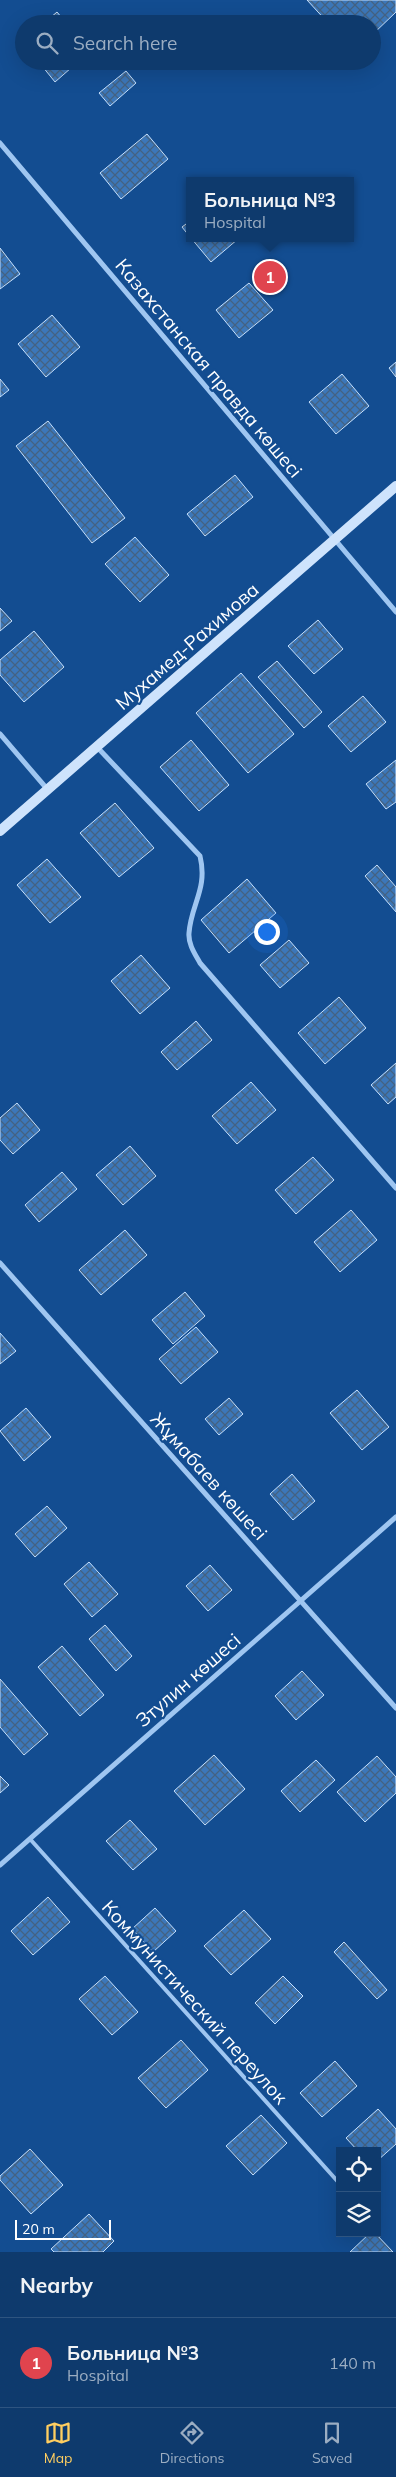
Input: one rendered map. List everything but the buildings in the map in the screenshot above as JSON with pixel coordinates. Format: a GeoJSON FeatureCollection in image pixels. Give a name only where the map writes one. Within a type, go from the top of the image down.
{"type":"FeatureCollection","features":[{"type":"Feature","properties":{"kind":"street","name":"Казахстанская правда көшесі"},"geometry":{"type":"LineString","coordinates":[[0,143],[334,541],[396,612]]}},
{"type":"Feature","properties":{"kind":"street","name":"Мухамед-Рахимова"},"geometry":{"type":"LineString","coordinates":[[0,831],[396,486]]}},
{"type":"Feature","properties":{"kind":"street"},"geometry":{"type":"LineString","coordinates":[[0,734],[48,790]]}},
{"type":"Feature","properties":{"kind":"street"},"geometry":{"type":"LineString","coordinates":[[97,747],[200,856],[204,872],[189,934],[191,946],[200,963],[396,1188]]}},
{"type":"Feature","properties":{"kind":"street","name":"Жұмабаев көшесі"},"geometry":{"type":"LineString","coordinates":[[0,1263],[396,1708]]}},
{"type":"Feature","properties":{"kind":"street","name":"Зтулин көшесі"},"geometry":{"type":"LineString","coordinates":[[0,1865],[396,1517]]}},
{"type":"Feature","properties":{"kind":"lane","name":"Коммунистический переулок"},"geometry":{"type":"LineString","coordinates":[[30,1839],[336,2180]]}},
{"type":"Feature","properties":{"kind":"place","name":"Больница №3"},"geometry":{"type":"Point","coordinates":[270,277]}}]}
